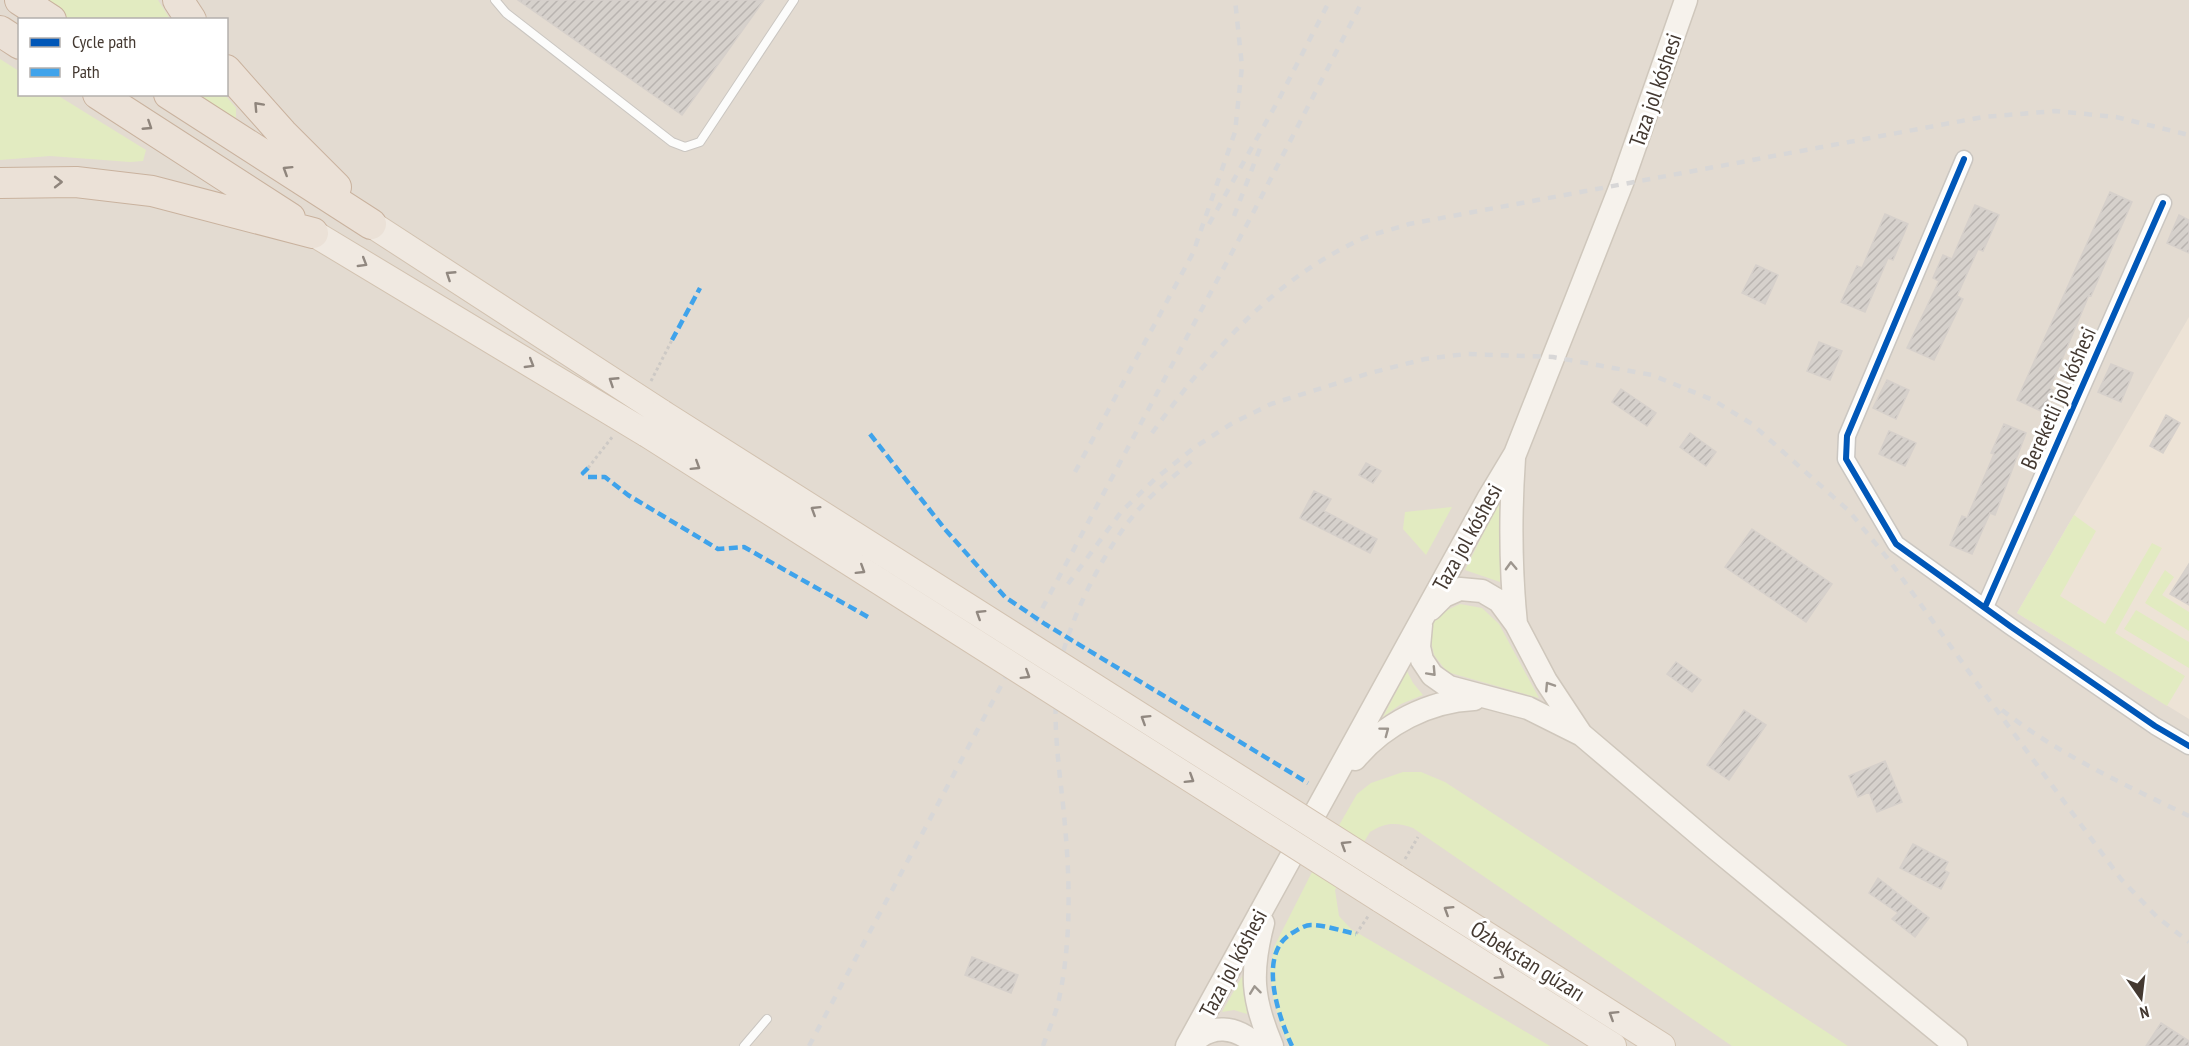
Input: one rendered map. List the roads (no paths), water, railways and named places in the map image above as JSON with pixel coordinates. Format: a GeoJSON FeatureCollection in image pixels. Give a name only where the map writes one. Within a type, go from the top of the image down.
{"type":"FeatureCollection","features":[{"type":"Feature","properties":{"kind":"highway"},"geometry":{"type":"LineString","coordinates":[[20,0],[48,18]]}},
{"type":"Feature","properties":{"kind":"highway"},"geometry":{"type":"LineString","coordinates":[[178,0],[190,18]]}},
{"type":"Feature","properties":{"kind":"highway"},"geometry":{"type":"LineString","coordinates":[[0,31],[18,43]]}},
{"type":"Feature","properties":{"kind":"highway"},"geometry":{"type":"LineString","coordinates":[[228,72],[371,224]]}},
{"type":"Feature","properties":{"kind":"highway"},"geometry":{"type":"LineString","coordinates":[[101,96],[313,232]]}},
{"type":"Feature","properties":{"kind":"highway"},"geometry":{"type":"LineString","coordinates":[[172,96],[371,224]]}},
{"type":"Feature","properties":{"kind":"highway"},"geometry":{"type":"LineString","coordinates":[[0,183],[76,182],[152,191],[313,232]]}},
{"type":"Feature","properties":{"kind":"main road","name":"Taza jol kóshesi"},"geometry":{"type":"LineString","coordinates":[[1189,1046],[1272,891],[1515,454],[1622,183],[1686,0]]}},
{"type":"Feature","properties":{"kind":"main road","name":"Ózbekstan gúzarı"},"geometry":{"type":"LineString","coordinates":[[371,224],[662,413],[1399,870],[1662,1046]]}},
{"type":"Feature","properties":{"kind":"main road","name":"Ózbekstan gúzarı"},"geometry":{"type":"LineString","coordinates":[[313,232],[647,434],[1376,905],[1612,1046]]}},
{"type":"Feature","properties":{"kind":"main road"},"geometry":{"type":"LineString","coordinates":[[1515,454],[1510,516],[1511,572],[1516,624]]}},
{"type":"Feature","properties":{"kind":"main road"},"geometry":{"type":"LineString","coordinates":[[1582,735],[1546,681],[1516,624],[1499,601],[1482,591],[1460,589],[1444,596],[1424,616],[1419,647],[1422,660],[1432,675],[1449,687],[1528,708],[1582,735],[1956,1046]]}},
{"type":"Feature","properties":{"kind":"main road"},"geometry":{"type":"LineString","coordinates":[[1330,787],[1367,745],[1394,724],[1426,709],[1455,700],[1491,698]]}},
{"type":"Feature","properties":{"kind":"main road"},"geometry":{"type":"LineString","coordinates":[[1272,891],[1254,964],[1254,991],[1262,1022],[1272,1046]]}},
{"type":"Feature","properties":{"kind":"main road"},"geometry":{"type":"LineString","coordinates":[[1189,1046],[1206,1033],[1219,1028],[1234,1030],[1248,1036],[1257,1046]]}},
{"type":"Feature","properties":{"kind":"street"},"geometry":{"type":"LineString","coordinates":[[1964,159],[1847,436],[1846,459],[1896,544],[2146,720],[2189,746]]}},
{"type":"Feature","properties":{"kind":"street","name":"Bereketli jol kóshesi"},"geometry":{"type":"LineString","coordinates":[[1985,607],[2163,203]]}},
{"type":"Feature","properties":{"kind":"lane"},"geometry":{"type":"LineString","coordinates":[[495,0],[506,14],[672,142],[685,147],[700,142],[794,0]]}},
{"type":"Feature","properties":{"kind":"lane"},"geometry":{"type":"LineString","coordinates":[[744,1046],[767,1019]]}},
{"type":"Feature","properties":{"kind":"railway"},"geometry":{"type":"LineString","coordinates":[[1075,472],[1193,253],[1235,132],[1242,66],[1235,0]]}},
{"type":"Feature","properties":{"kind":"railway"},"geometry":{"type":"LineString","coordinates":[[1209,224],[1279,99],[1330,0]]}},
{"type":"Feature","properties":{"kind":"railway"},"geometry":{"type":"LineString","coordinates":[[809,1046],[1253,213],[1363,0]]}},
{"type":"Feature","properties":{"kind":"railway"},"geometry":{"type":"LineString","coordinates":[[1152,433],[1217,350],[1241,325],[1292,280],[1353,243],[1409,224],[1983,117],[2055,111],[2116,117],[2189,135]]}},
{"type":"Feature","properties":{"kind":"railway"},"geometry":{"type":"LineString","coordinates":[[1234,216],[1262,143]]}},
{"type":"Feature","properties":{"kind":"railway"},"geometry":{"type":"LineString","coordinates":[[1068,584],[1121,512],[1155,479],[1195,447],[1231,424],[1271,404],[1370,373],[1425,359],[1466,354],[1553,357],[1652,375],[1713,400],[1752,424],[1849,511],[1889,560],[2121,879],[2157,917],[2189,942]]}},
{"type":"Feature","properties":{"kind":"railway"},"geometry":{"type":"LineString","coordinates":[[1043,1046],[1059,1001],[1068,932],[1068,868],[1057,751],[1056,714],[1056,695],[1062,656],[1088,588],[1113,544],[1145,502],[1193,460]]}},
{"type":"Feature","properties":{"kind":"railway"},"geometry":{"type":"LineString","coordinates":[[2002,710],[2069,755],[2189,816]]}}]}
